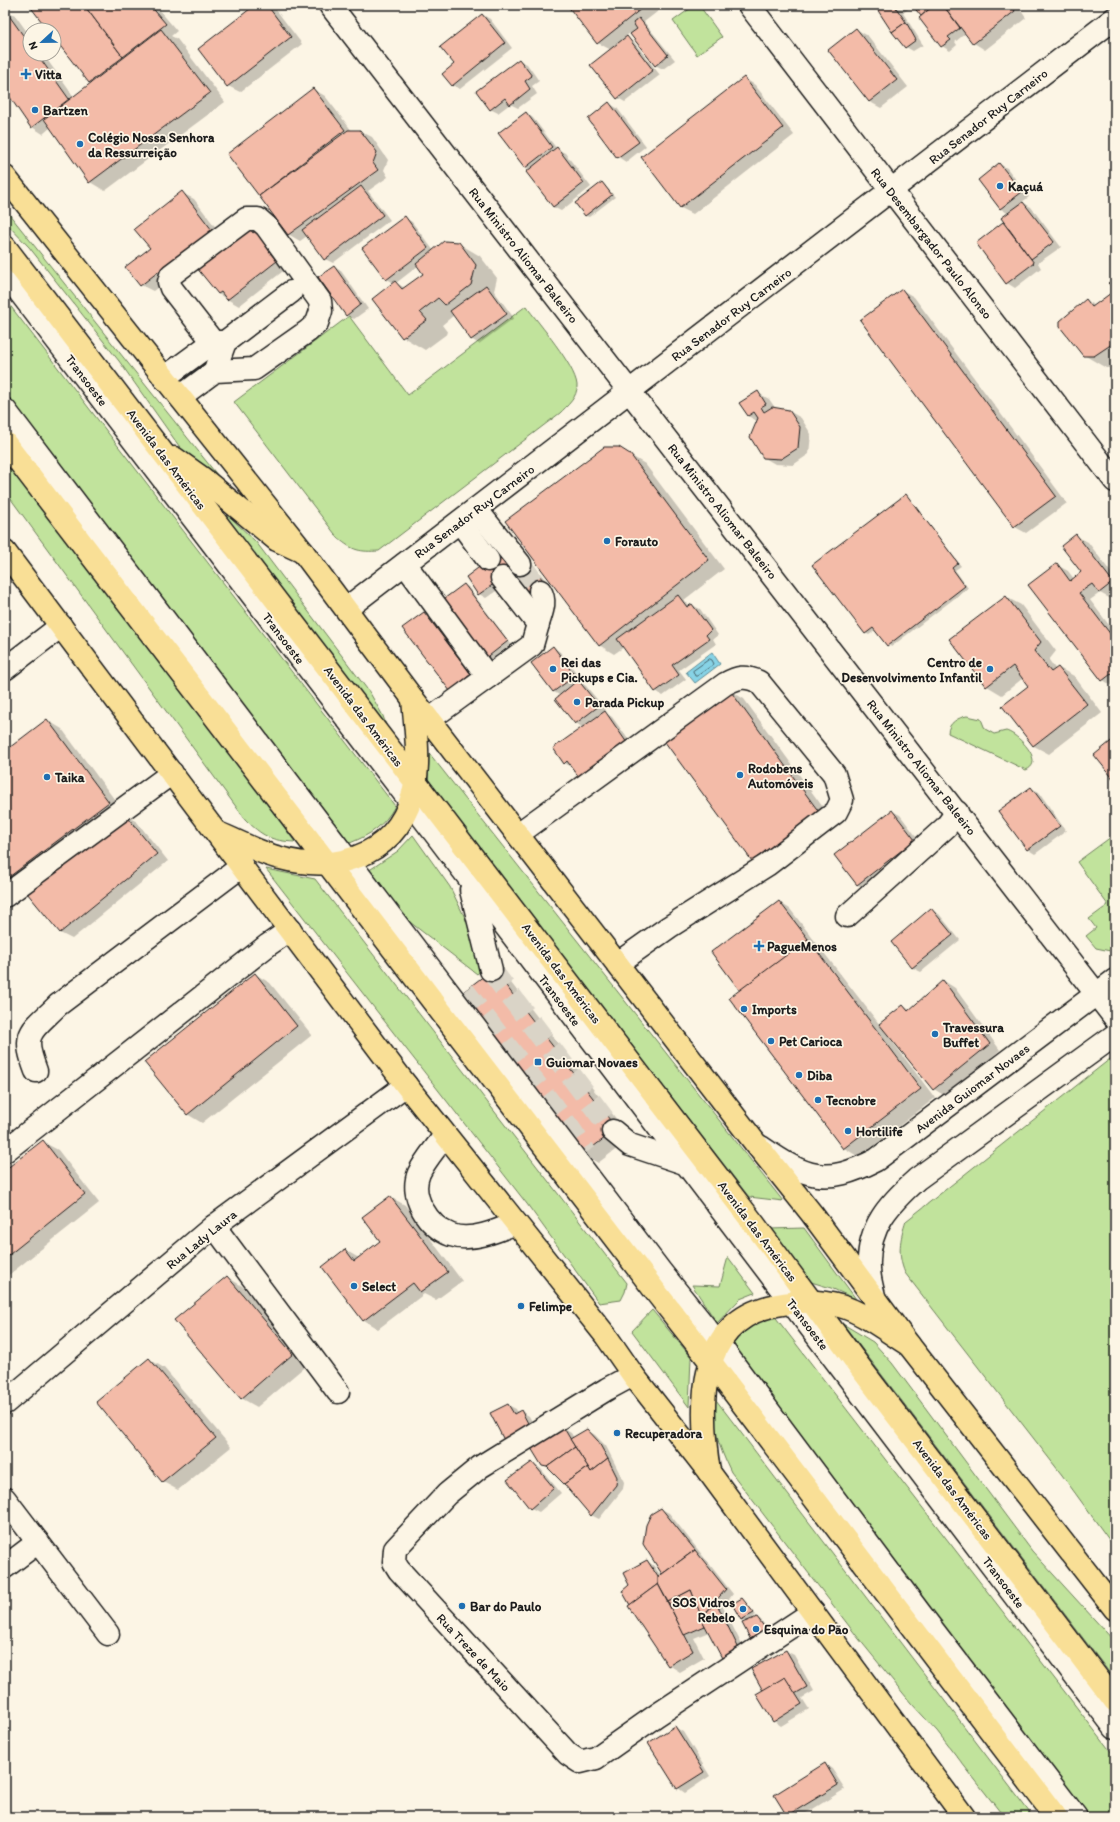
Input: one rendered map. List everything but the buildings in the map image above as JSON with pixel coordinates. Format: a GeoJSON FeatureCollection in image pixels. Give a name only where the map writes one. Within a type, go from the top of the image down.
{"type":"FeatureCollection","features":[{"type":"Feature","properties":{"kind":"main road"},"geometry":{"type":"LineString","coordinates":[[5,178],[347,608],[413,699],[430,719],[756,1144],[812,1214],[909,1346],[1115,1609]]}},
{"type":"Feature","properties":{"kind":"main road","name":"Avenida das Américas"},"geometry":{"type":"LineString","coordinates":[[5,247],[161,451],[412,793],[744,1212],[801,1302],[1115,1701]]}},
{"type":"Feature","properties":{"kind":"main road"},"geometry":{"type":"LineString","coordinates":[[5,443],[325,863],[658,1296],[714,1352],[1056,1817]]}},
{"type":"Feature","properties":{"kind":"main road"},"geometry":{"type":"LineString","coordinates":[[161,451],[184,464],[277,540],[303,552]]}},
{"type":"Feature","properties":{"kind":"main road"},"geometry":{"type":"LineString","coordinates":[[5,552],[218,833],[406,1085],[606,1336],[633,1375],[709,1472],[964,1817]]}},
{"type":"Feature","properties":{"kind":"main road"},"geometry":{"type":"LineString","coordinates":[[218,833],[279,858],[303,863],[325,863],[348,860],[377,847],[391,836],[404,816],[412,793],[416,744],[413,699]]}},
{"type":"Feature","properties":{"kind":"main road"},"geometry":{"type":"LineString","coordinates":[[709,1472],[703,1436],[706,1375],[714,1352],[745,1316],[762,1307],[801,1302],[841,1306],[868,1320],[909,1346]]}},
{"type":"Feature","properties":{"kind":"street","name":"Rua Ministro Aliomar Baleeiro"},"geometry":{"type":"LineString","coordinates":[[330,5],[957,812],[1115,1018]]}},
{"type":"Feature","properties":{"kind":"street","name":"Rua Desembargador Paulo Alonso"},"geometry":{"type":"LineString","coordinates":[[749,5],[1115,481]]}},
{"type":"Feature","properties":{"kind":"street","name":"Rua Senador Ruy Carneiro"},"geometry":{"type":"LineString","coordinates":[[347,608],[892,191],[1115,18]]}},
{"type":"Feature","properties":{"kind":"street"},"geometry":{"type":"LineString","coordinates":[[180,397],[215,370],[254,369],[317,323],[321,310],[318,297],[266,226],[258,219],[246,218],[171,275],[169,282],[171,288],[219,342],[215,370]]}},
{"type":"Feature","properties":{"kind":"street","name":"Transoeste"},"geometry":{"type":"LineString","coordinates":[[5,273],[412,793],[469,881],[684,1163],[801,1302],[1115,1728]]}},
{"type":"Feature","properties":{"kind":"street"},"geometry":{"type":"LineString","coordinates":[[164,378],[291,292]]}},
{"type":"Feature","properties":{"kind":"street"},"geometry":{"type":"LineString","coordinates":[[5,410],[614,1210],[714,1352],[920,1613],[1076,1817]]}},
{"type":"Feature","properties":{"kind":"street"},"geometry":{"type":"LineString","coordinates":[[468,516],[488,560]]}},
{"type":"Feature","properties":{"kind":"street"},"geometry":{"type":"LineString","coordinates":[[468,516],[520,564]]}},
{"type":"Feature","properties":{"kind":"street"},"geometry":{"type":"LineString","coordinates":[[405,564],[488,677]]}},
{"type":"Feature","properties":{"kind":"street"},"geometry":{"type":"LineString","coordinates":[[502,578],[538,624]]}},
{"type":"Feature","properties":{"kind":"street"},"geometry":{"type":"LineString","coordinates":[[430,719],[532,645],[543,608],[544,597],[540,591]]}},
{"type":"Feature","properties":{"kind":"street"},"geometry":{"type":"LineString","coordinates":[[5,669],[61,626]]}},
{"type":"Feature","properties":{"kind":"street"},"geometry":{"type":"LineString","coordinates":[[518,834],[725,684],[742,677],[759,682],[834,774],[842,800],[836,812],[767,865],[669,927],[618,963]]}},
{"type":"Feature","properties":{"kind":"street"},"geometry":{"type":"LineString","coordinates":[[5,896],[172,773]]}},
{"type":"Feature","properties":{"kind":"street"},"geometry":{"type":"LineString","coordinates":[[847,916],[946,827],[957,812]]}},
{"type":"Feature","properties":{"kind":"street"},"geometry":{"type":"LineString","coordinates":[[36,1071],[29,1053],[27,1042],[33,1030],[58,1005],[242,866]]}},
{"type":"Feature","properties":{"kind":"street"},"geometry":{"type":"LineString","coordinates":[[469,881],[491,970]]}},
{"type":"Feature","properties":{"kind":"street"},"geometry":{"type":"LineString","coordinates":[[5,1151],[290,930]]}},
{"type":"Feature","properties":{"kind":"street"},"geometry":{"type":"LineString","coordinates":[[404,934],[444,969],[464,991]]}},
{"type":"Feature","properties":{"kind":"street","name":"Avenida Guiomar Novaes"},"geometry":{"type":"LineString","coordinates":[[756,1144],[785,1163],[814,1175],[836,1176],[855,1170],[876,1160],[1115,980]]}},
{"type":"Feature","properties":{"kind":"street"},"geometry":{"type":"LineString","coordinates":[[875,1301],[869,1267],[871,1242],[881,1216],[893,1200],[917,1179],[1115,1035]]}},
{"type":"Feature","properties":{"kind":"street","name":"Rua Lady Laura"},"geometry":{"type":"LineString","coordinates":[[5,1403],[214,1226],[406,1085]]}},
{"type":"Feature","properties":{"kind":"street"},"geometry":{"type":"LineString","coordinates":[[613,1131],[630,1145],[684,1163]]}},
{"type":"Feature","properties":{"kind":"street"},"geometry":{"type":"LineString","coordinates":[[445,1135],[419,1174],[416,1193],[422,1209],[436,1226],[451,1235],[470,1237],[497,1231],[516,1224]]}},
{"type":"Feature","properties":{"kind":"street"},"geometry":{"type":"LineString","coordinates":[[586,1153],[614,1210]]}},
{"type":"Feature","properties":{"kind":"street"},"geometry":{"type":"LineString","coordinates":[[214,1226],[338,1392]]}},
{"type":"Feature","properties":{"kind":"street","name":"Rua Treze de Maio"},"geometry":{"type":"LineString","coordinates":[[633,1375],[607,1389],[480,1467],[447,1494],[395,1549],[394,1562],[399,1570],[568,1754],[580,1762],[596,1758],[657,1715],[813,1612]]}},
{"type":"Feature","properties":{"kind":"street"},"geometry":{"type":"LineString","coordinates":[[5,1498],[108,1634]]}},
{"type":"Feature","properties":{"kind":"street"},"geometry":{"type":"LineString","coordinates":[[5,1567],[38,1542]]}},
{"type":"Feature","properties":{"kind":"green space"},"geometry":{"type":"Polygon","coordinates":[[[695,5],[699,5],[722,37],[697,55],[673,21],[695,5]]]}},
{"type":"Feature","properties":{"kind":"green space"},"geometry":{"type":"Polygon","coordinates":[[[5,209],[222,481],[189,460],[119,361],[29,247],[5,222],[5,209]]]}},
{"type":"Feature","properties":{"kind":"green space"},"geometry":{"type":"Polygon","coordinates":[[[5,299],[395,806],[391,813],[376,829],[364,837],[350,843],[5,394],[5,299]]]}},
{"type":"Feature","properties":{"kind":"green space"},"geometry":{"type":"Polygon","coordinates":[[[526,306],[556,345],[570,367],[577,385],[574,397],[560,413],[379,551],[357,550],[348,546],[338,538],[234,402],[349,316],[408,395],[526,306]]]}},
{"type":"Feature","properties":{"kind":"green space"},"geometry":{"type":"Polygon","coordinates":[[[5,461],[197,708],[295,842],[273,839],[257,830],[245,819],[5,491],[5,461]]]}},
{"type":"Feature","properties":{"kind":"green space"},"geometry":{"type":"Polygon","coordinates":[[[216,512],[230,517],[256,542],[370,693],[383,716],[393,745],[216,512]]]}},
{"type":"Feature","properties":{"kind":"green space"},"geometry":{"type":"Polygon","coordinates":[[[967,716],[981,719],[985,729],[994,734],[1006,731],[1017,737],[1032,755],[1033,761],[1031,766],[1026,770],[948,733],[948,729],[954,721],[967,716]]]}},
{"type":"Feature","properties":{"kind":"green space"},"geometry":{"type":"Polygon","coordinates":[[[429,753],[783,1201],[749,1197],[428,782],[429,753]]]}},
{"type":"Feature","properties":{"kind":"green space"},"geometry":{"type":"Polygon","coordinates":[[[1115,834],[1115,952],[1096,948],[1086,936],[1096,928],[1089,919],[1108,905],[1077,862],[1115,834]]]}},
{"type":"Feature","properties":{"kind":"green space"},"geometry":{"type":"Polygon","coordinates":[[[413,835],[450,887],[488,965],[477,974],[402,916],[368,871],[398,851],[413,835]]]}},
{"type":"Feature","properties":{"kind":"green space"},"geometry":{"type":"Polygon","coordinates":[[[266,869],[315,879],[627,1283],[621,1300],[599,1303],[527,1204],[266,869]]]}},
{"type":"Feature","properties":{"kind":"green space"},"geometry":{"type":"Polygon","coordinates":[[[1115,1055],[1115,1548],[1062,1475],[905,1273],[902,1266],[900,1247],[906,1221],[1115,1055]]]}},
{"type":"Feature","properties":{"kind":"green space"},"geometry":{"type":"Polygon","coordinates":[[[804,1228],[856,1299],[831,1288],[811,1282],[770,1229],[804,1228]]]}},
{"type":"Feature","properties":{"kind":"green space"},"geometry":{"type":"Polygon","coordinates":[[[728,1257],[755,1293],[740,1299],[717,1323],[692,1285],[720,1286],[728,1257]]]}},
{"type":"Feature","properties":{"kind":"green space"},"geometry":{"type":"Polygon","coordinates":[[[652,1310],[691,1357],[689,1407],[632,1331],[652,1310]]]}},
{"type":"Feature","properties":{"kind":"green space"},"geometry":{"type":"Polygon","coordinates":[[[773,1314],[1115,1757],[1115,1817],[1089,1817],[729,1351],[733,1344],[743,1334],[754,1325],[773,1314]]]}},
{"type":"Feature","properties":{"kind":"green space"},"geometry":{"type":"Polygon","coordinates":[[[843,1324],[873,1342],[892,1363],[1032,1551],[1115,1642],[1115,1680],[843,1324]]]}},
{"type":"Feature","properties":{"kind":"green space"},"geometry":{"type":"Polygon","coordinates":[[[710,1392],[1033,1817],[1004,1817],[937,1731],[911,1703],[859,1639],[731,1472],[722,1452],[716,1433],[712,1414],[710,1392]]]}},
{"type":"Feature","properties":{"kind":"water"},"geometry":{"type":"Polygon","coordinates":[[[712,652],[720,664],[695,683],[686,672],[712,652]]]}},
{"type":"Feature","properties":{"kind":"tunnel"},"geometry":{"type":"LineString","coordinates":[[520,564],[540,591]]}},
{"type":"Feature","properties":{"kind":"tunnel"},"geometry":{"type":"LineString","coordinates":[[491,970],[613,1131]]}},
{"type":"Feature","properties":{"kind":"tunnel"},"geometry":{"type":"LineString","coordinates":[[464,991],[570,1129],[586,1153]]}},
{"type":"Feature","properties":{"kind":"place","name":"Vitta"},"geometry":{"type":"Point","coordinates":[26,74]}},
{"type":"Feature","properties":{"kind":"place","name":"Bartzen"},"geometry":{"type":"Point","coordinates":[35,110]}},
{"type":"Feature","properties":{"kind":"place","name":"Colégio Nossa Senhora da Ressurreição"},"geometry":{"type":"Point","coordinates":[80,144]}},
{"type":"Feature","properties":{"kind":"place","name":"Kaçuá"},"geometry":{"type":"Point","coordinates":[1000,186]}},
{"type":"Feature","properties":{"kind":"place","name":"Forauto"},"geometry":{"type":"Point","coordinates":[607,541]}},
{"type":"Feature","properties":{"kind":"place","name":"Rei das Pickups e Cia."},"geometry":{"type":"Point","coordinates":[553,669]}},
{"type":"Feature","properties":{"kind":"place","name":"Centro de Desenvolvimento Infantil"},"geometry":{"type":"Point","coordinates":[990,669]}},
{"type":"Feature","properties":{"kind":"place","name":"Parada Pickup"},"geometry":{"type":"Point","coordinates":[577,702]}},
{"type":"Feature","properties":{"kind":"place","name":"Rodobens Automóveis"},"geometry":{"type":"Point","coordinates":[740,775]}},
{"type":"Feature","properties":{"kind":"place","name":"Taika"},"geometry":{"type":"Point","coordinates":[47,777]}},
{"type":"Feature","properties":{"kind":"place","name":"PagueMenos"},"geometry":{"type":"Point","coordinates":[759,946]}},
{"type":"Feature","properties":{"kind":"place","name":"Imports"},"geometry":{"type":"Point","coordinates":[744,1009]}},
{"type":"Feature","properties":{"kind":"place","name":"Travessura Buffet"},"geometry":{"type":"Point","coordinates":[935,1034]}},
{"type":"Feature","properties":{"kind":"place","name":"Pet Carioca"},"geometry":{"type":"Point","coordinates":[771,1041]}},
{"type":"Feature","properties":{"kind":"place","name":"Guiomar Novaes"},"geometry":{"type":"Point","coordinates":[538,1062]}},
{"type":"Feature","properties":{"kind":"place","name":"Diba"},"geometry":{"type":"Point","coordinates":[799,1075]}},
{"type":"Feature","properties":{"kind":"place","name":"Tecnobre"},"geometry":{"type":"Point","coordinates":[818,1100]}},
{"type":"Feature","properties":{"kind":"place","name":"Hortilife"},"geometry":{"type":"Point","coordinates":[848,1131]}},
{"type":"Feature","properties":{"kind":"place","name":"Select"},"geometry":{"type":"Point","coordinates":[354,1286]}},
{"type":"Feature","properties":{"kind":"place","name":"Felimpe"},"geometry":{"type":"Point","coordinates":[521,1306]}},
{"type":"Feature","properties":{"kind":"place","name":"Recuperadora"},"geometry":{"type":"Point","coordinates":[617,1433]}},
{"type":"Feature","properties":{"kind":"place","name":"Bar do Paulo"},"geometry":{"type":"Point","coordinates":[462,1606]}},
{"type":"Feature","properties":{"kind":"place","name":"SOS Vidros Rebelo"},"geometry":{"type":"Point","coordinates":[743,1609]}},
{"type":"Feature","properties":{"kind":"place","name":"Esquina do Pão"},"geometry":{"type":"Point","coordinates":[756,1629]}}]}
